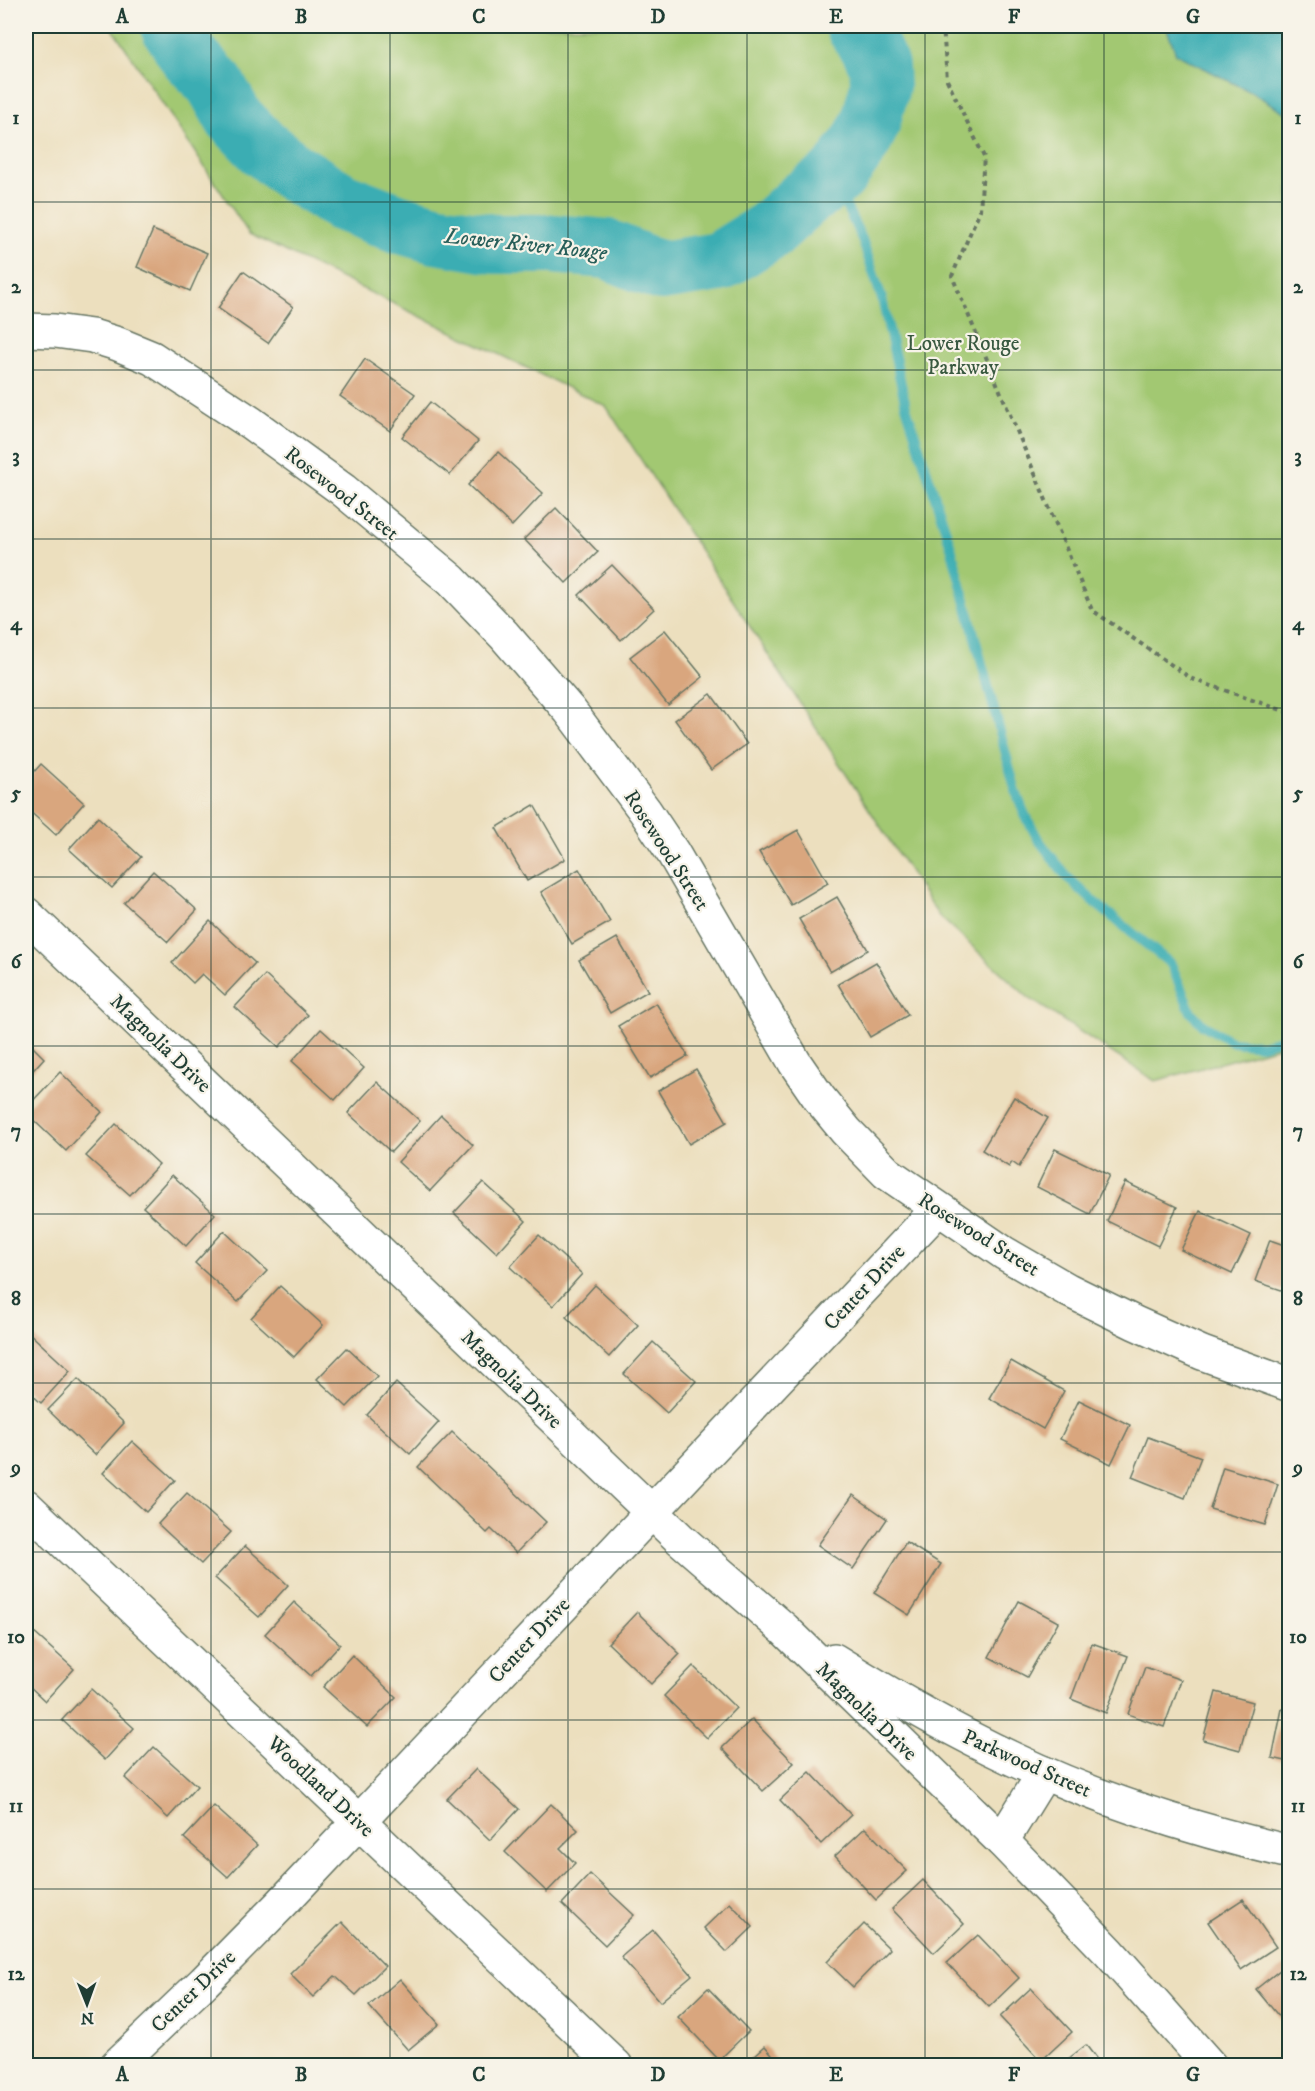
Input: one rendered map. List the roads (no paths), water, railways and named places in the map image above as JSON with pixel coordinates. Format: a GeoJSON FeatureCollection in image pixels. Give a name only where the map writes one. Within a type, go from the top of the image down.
{"type":"FeatureCollection","features":[{"type":"Feature","properties":{"kind":"street","name":"Rosewood Street"},"geometry":{"type":"LineString","coordinates":[[26,330],[55,330],[92,336],[152,358],[251,423],[343,490],[451,580],[504,635],[570,711],[645,811],[673,854],[795,1063],[846,1131],[887,1173],[1013,1258],[1068,1290],[1203,1353],[1290,1386]]}},
{"type":"Feature","properties":{"kind":"street","name":"Magnolia Drive"},"geometry":{"type":"LineString","coordinates":[[26,914],[651,1512],[784,1629],[1002,1841],[1109,1952],[1210,2066]]}},
{"type":"Feature","properties":{"kind":"street","name":"Center Drive"},"geometry":{"type":"LineString","coordinates":[[116,2066],[282,1903],[938,1209]]}},
{"type":"Feature","properties":{"kind":"street","name":"Woodland Drive"},"geometry":{"type":"LineString","coordinates":[[26,1506],[616,2066]]}},
{"type":"Feature","properties":{"kind":"street","name":"Parkwood Street"},"geometry":{"type":"LineString","coordinates":[[784,1629],[952,1730],[1044,1773],[1167,1819],[1229,1838],[1290,1852]]}},
{"type":"Feature","properties":{"kind":"street"},"geometry":{"type":"LineString","coordinates":[[1002,1841],[1044,1773]]}},
{"type":"Feature","properties":{"kind":"water"},"geometry":{"type":"Polygon","coordinates":[[[1166,26],[1289,26],[1289,115],[1255,94],[1176,54],[1166,26]]]}},
{"type":"Feature","properties":{"kind":"waterway","name":"Lower River Rouge"},"geometry":{"type":"LineString","coordinates":[[170,26],[188,55],[215,84],[234,118],[262,147],[292,171],[342,202],[397,223],[435,234],[493,244],[552,244],[607,249],[661,271],[719,262],[770,230],[804,199],[838,175],[861,142],[870,124],[880,86],[879,66],[870,47],[855,26]]}},
{"type":"Feature","properties":{"kind":"waterway"},"geometry":{"type":"LineString","coordinates":[[822,187],[844,202],[862,239],[882,299],[906,406],[951,547],[1016,792],[1038,839],[1067,877],[1094,902],[1171,964],[1191,1012],[1203,1025],[1233,1042],[1262,1045],[1290,1036]]}},
{"type":"Feature","properties":{"kind":"park label","name":"Lower Rouge Parkway"},"geometry":{"type":"Point","coordinates":[963,355]}}]}
